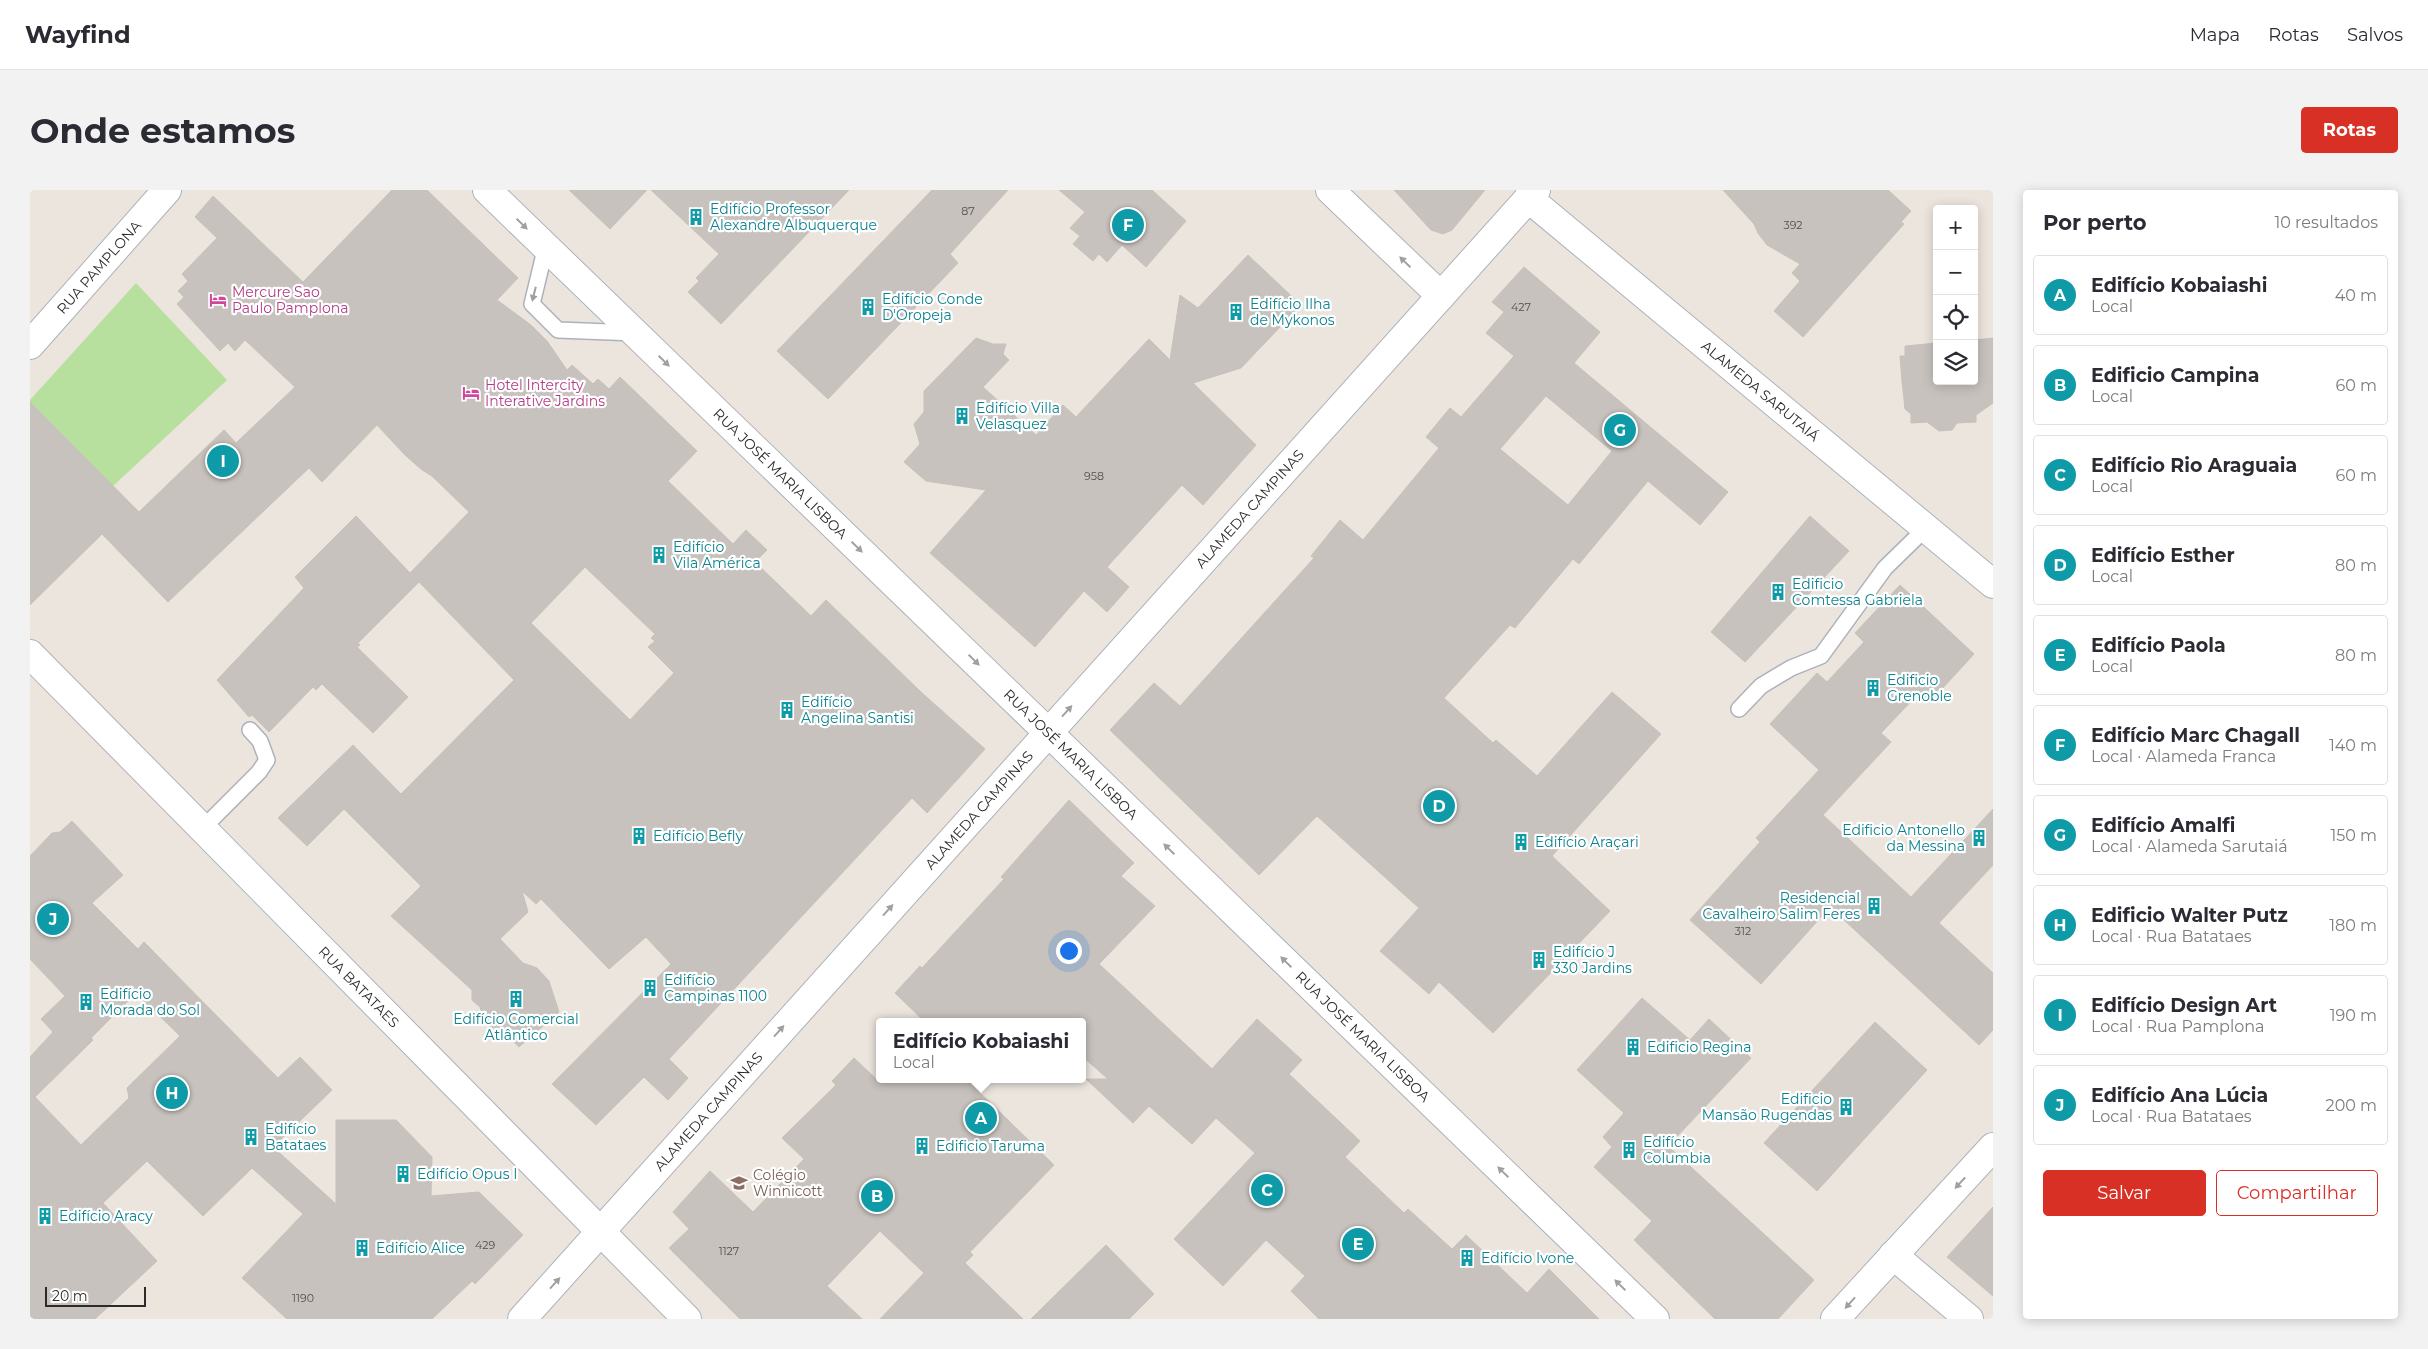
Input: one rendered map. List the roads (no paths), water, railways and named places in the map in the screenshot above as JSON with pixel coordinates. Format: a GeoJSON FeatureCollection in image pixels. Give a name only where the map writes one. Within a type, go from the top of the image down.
{"type":"FeatureCollection","features":[{"type":"Feature","properties":{"kind":"street","name":"RUA PAMPLONA"},"geometry":{"type":"LineString","coordinates":[[30,345],[167,190]]}},
{"type":"Feature","properties":{"kind":"street","name":"RUA JOSÉ MARIA LISBOA"},"geometry":{"type":"LineString","coordinates":[[487,190],[1655,1319]]}},
{"type":"Feature","properties":{"kind":"street"},"geometry":{"type":"LineString","coordinates":[[1330,190],[1440,296]]}},
{"type":"Feature","properties":{"kind":"street","name":"ALAMEDA CAMPINAS"},"geometry":{"type":"LineString","coordinates":[[522,1319],[1532,194]]}},
{"type":"Feature","properties":{"kind":"street","name":"ALAMEDA SARUTAIÁ"},"geometry":{"type":"LineString","coordinates":[[1532,194],[1993,584]]}},
{"type":"Feature","properties":{"kind":"street","name":"RUA BATATAES"},"geometry":{"type":"LineString","coordinates":[[30,654],[686,1319]]}},
{"type":"Feature","properties":{"kind":"street"},"geometry":{"type":"LineString","coordinates":[[1835,1319],[1993,1147]]}},
{"type":"Feature","properties":{"kind":"street"},"geometry":{"type":"LineString","coordinates":[[1893,1255],[1969,1319]]}},
{"type":"Feature","properties":{"kind":"lane"},"geometry":{"type":"LineString","coordinates":[[546,246],[532,304],[558,330],[636,333]]}},
{"type":"Feature","properties":{"kind":"lane"},"geometry":{"type":"LineString","coordinates":[[1740,708],[1761,686],[1791,668],[1821,656],[1885,568],[1926,528]]}},
{"type":"Feature","properties":{"kind":"lane"},"geometry":{"type":"LineString","coordinates":[[202,829],[258,772],[267,760],[260,741],[250,730]]}},
{"type":"Feature","properties":{"kind":"place","name":"Edifício Professor Alexandre Albuquerque"},"geometry":{"type":"Point","coordinates":[696,217]}},
{"type":"Feature","properties":{"kind":"place","name":"Edifício Marc Chagall"},"geometry":{"type":"Point","coordinates":[1128,225]}},
{"type":"Feature","properties":{"kind":"place","name":"Mercure Sao Paulo Pamplona"},"geometry":{"type":"Point","coordinates":[218,300]}},
{"type":"Feature","properties":{"kind":"place","name":"Edifício Conde D'Oropeja"},"geometry":{"type":"Point","coordinates":[868,307]}},
{"type":"Feature","properties":{"kind":"place","name":"Edifício Ilha de Mykonos"},"geometry":{"type":"Point","coordinates":[1236,312]}},
{"type":"Feature","properties":{"kind":"place","name":"Hotel Intercity Interative Jardins"},"geometry":{"type":"Point","coordinates":[471,393]}},
{"type":"Feature","properties":{"kind":"place","name":"Edifício Villa Velasquez"},"geometry":{"type":"Point","coordinates":[962,416]}},
{"type":"Feature","properties":{"kind":"place","name":"Edifício Amalfi"},"geometry":{"type":"Point","coordinates":[1620,430]}},
{"type":"Feature","properties":{"kind":"place","name":"Edifício Design Art"},"geometry":{"type":"Point","coordinates":[223,461]}},
{"type":"Feature","properties":{"kind":"place","name":"Edifício Vila América"},"geometry":{"type":"Point","coordinates":[659,555]}},
{"type":"Feature","properties":{"kind":"place","name":"Edificio Comtessa Gabriela"},"geometry":{"type":"Point","coordinates":[1778,592]}},
{"type":"Feature","properties":{"kind":"place","name":"Edificio Grenoble"},"geometry":{"type":"Point","coordinates":[1873,688]}},
{"type":"Feature","properties":{"kind":"place","name":"Edifício Angelina Santisi"},"geometry":{"type":"Point","coordinates":[787,710]}},
{"type":"Feature","properties":{"kind":"place","name":"Edifício Esther"},"geometry":{"type":"Point","coordinates":[1439,806]}},
{"type":"Feature","properties":{"kind":"place","name":"Edifício Befly"},"geometry":{"type":"Point","coordinates":[639,836]}},
{"type":"Feature","properties":{"kind":"place","name":"Edificio Antonello da Messina"},"geometry":{"type":"Point","coordinates":[1979,838]}},
{"type":"Feature","properties":{"kind":"place","name":"Edifício Araçari"},"geometry":{"type":"Point","coordinates":[1521,842]}},
{"type":"Feature","properties":{"kind":"place","name":"Residencial Cavalheiro Salim Feres"},"geometry":{"type":"Point","coordinates":[1874,906]}},
{"type":"Feature","properties":{"kind":"place","name":"Edifício Ana Lúcia"},"geometry":{"type":"Point","coordinates":[53,919]}},
{"type":"Feature","properties":{"kind":"place","name":"Edifício J 330 Jardins"},"geometry":{"type":"Point","coordinates":[1539,960]}},
{"type":"Feature","properties":{"kind":"place","name":"Edifício Campinas 1100"},"geometry":{"type":"Point","coordinates":[650,988]}},
{"type":"Feature","properties":{"kind":"place","name":"Edifício Comercial Atlântico"},"geometry":{"type":"Point","coordinates":[516,999]}},
{"type":"Feature","properties":{"kind":"place","name":"Edifício Morada do Sol"},"geometry":{"type":"Point","coordinates":[86,1002]}},
{"type":"Feature","properties":{"kind":"place","name":"Edificio Regina"},"geometry":{"type":"Point","coordinates":[1633,1047]}},
{"type":"Feature","properties":{"kind":"place","name":"Edificio Walter Putz"},"geometry":{"type":"Point","coordinates":[172,1093]}},
{"type":"Feature","properties":{"kind":"place","name":"Edificio Mansão Rugendas"},"geometry":{"type":"Point","coordinates":[1846,1107]}},
{"type":"Feature","properties":{"kind":"place","name":"Edifício Kobaiashi"},"geometry":{"type":"Point","coordinates":[981,1118]}},
{"type":"Feature","properties":{"kind":"place","name":"Edifício Batataes"},"geometry":{"type":"Point","coordinates":[251,1137]}},
{"type":"Feature","properties":{"kind":"place","name":"Edificio Taruma"},"geometry":{"type":"Point","coordinates":[922,1146]}},
{"type":"Feature","properties":{"kind":"place","name":"Edifício Columbia"},"geometry":{"type":"Point","coordinates":[1629,1150]}},
{"type":"Feature","properties":{"kind":"place","name":"Edifício Opus I"},"geometry":{"type":"Point","coordinates":[403,1174]}},
{"type":"Feature","properties":{"kind":"place","name":"Colégio Winnicott"},"geometry":{"type":"Point","coordinates":[739,1183]}},
{"type":"Feature","properties":{"kind":"place","name":"Edifício Rio Araguaia"},"geometry":{"type":"Point","coordinates":[1267,1190]}},
{"type":"Feature","properties":{"kind":"place","name":"Edificio Campina"},"geometry":{"type":"Point","coordinates":[877,1196]}},
{"type":"Feature","properties":{"kind":"place","name":"Edifício Aracy"},"geometry":{"type":"Point","coordinates":[45,1216]}},
{"type":"Feature","properties":{"kind":"place","name":"Edifício Paola"},"geometry":{"type":"Point","coordinates":[1358,1244]}},
{"type":"Feature","properties":{"kind":"place","name":"Edifício Alice"},"geometry":{"type":"Point","coordinates":[362,1248]}},
{"type":"Feature","properties":{"kind":"place","name":"Edifício Ivone"},"geometry":{"type":"Point","coordinates":[1467,1258]}}]}
